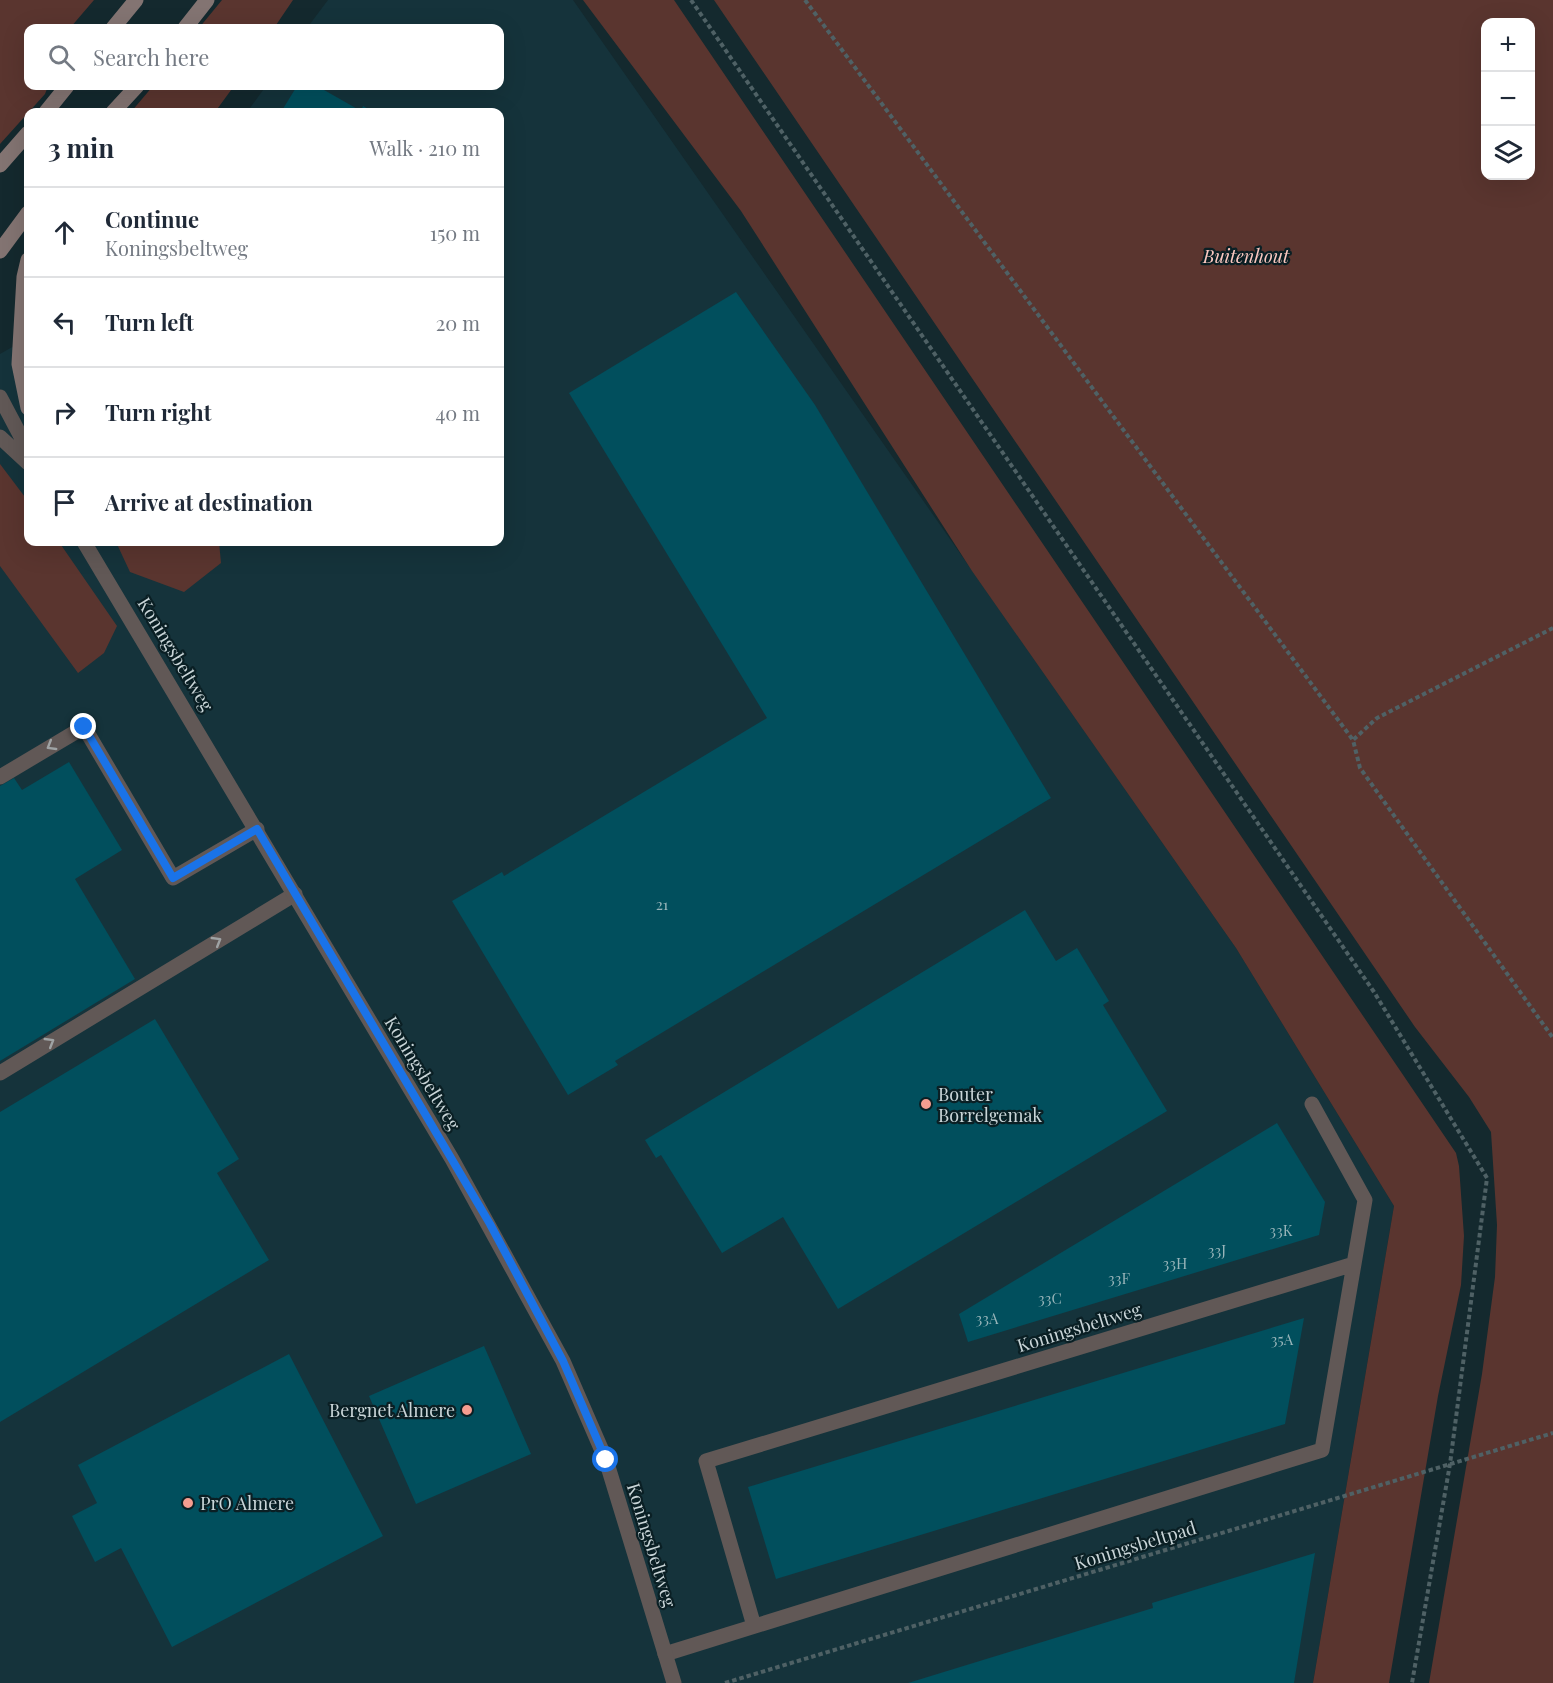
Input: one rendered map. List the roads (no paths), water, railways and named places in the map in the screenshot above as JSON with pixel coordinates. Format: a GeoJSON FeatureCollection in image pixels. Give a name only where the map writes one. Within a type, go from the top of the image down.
{"type":"FeatureCollection","features":[{"type":"Feature","properties":{"kind":"main road"},"geometry":{"type":"LineString","coordinates":[[116,24],[136,0]]}},
{"type":"Feature","properties":{"kind":"main road"},"geometry":{"type":"LineString","coordinates":[[188,24],[207,0]]}},
{"type":"Feature","properties":{"kind":"main road"},"geometry":{"type":"LineString","coordinates":[[49,108],[64,90]]}},
{"type":"Feature","properties":{"kind":"main road"},"geometry":{"type":"LineString","coordinates":[[117,108],[133,90]]}},
{"type":"Feature","properties":{"kind":"main road"},"geometry":{"type":"LineString","coordinates":[[0,165],[24,138]]}},
{"type":"Feature","properties":{"kind":"main road"},"geometry":{"type":"LineString","coordinates":[[0,251],[24,218]]}},
{"type":"Feature","properties":{"kind":"main road"},"geometry":{"type":"LineString","coordinates":[[24,277],[19,364],[24,388]]}},
{"type":"Feature","properties":{"kind":"street"},"geometry":{"type":"LineString","coordinates":[[0,397],[24,442]]}},
{"type":"Feature","properties":{"kind":"street"},"geometry":{"type":"LineString","coordinates":[[0,437],[24,459]]}},
{"type":"Feature","properties":{"kind":"street","name":"Koningsbeltweg"},"geometry":{"type":"LineString","coordinates":[[86,546],[257,829],[484,1215],[563,1361],[606,1460],[674,1683]]}},
{"type":"Feature","properties":{"kind":"street"},"geometry":{"type":"LineString","coordinates":[[0,777],[84,727],[173,878],[257,829]]}},
{"type":"Feature","properties":{"kind":"street"},"geometry":{"type":"LineString","coordinates":[[0,1073],[295,894]]}},
{"type":"Feature","properties":{"kind":"street"},"geometry":{"type":"LineString","coordinates":[[665,1654],[1322,1450],[1365,1200],[1312,1104]]}},
{"type":"Feature","properties":{"kind":"street","name":"Koningsbeltweg"},"geometry":{"type":"LineString","coordinates":[[754,1626],[706,1461],[1354,1264]]}},
{"type":"Feature","properties":{"kind":"place","name":"Bouter Borrelgemak"},"geometry":{"type":"Point","coordinates":[926,1104]}},
{"type":"Feature","properties":{"kind":"place","name":"Bergnet Almere"},"geometry":{"type":"Point","coordinates":[467,1410]}},
{"type":"Feature","properties":{"kind":"place","name":"PrO Almere"},"geometry":{"type":"Point","coordinates":[188,1503]}},
{"type":"Feature","properties":{"kind":"park label","name":"Buitenhout"},"geometry":{"type":"Point","coordinates":[1246,256]}}]}
